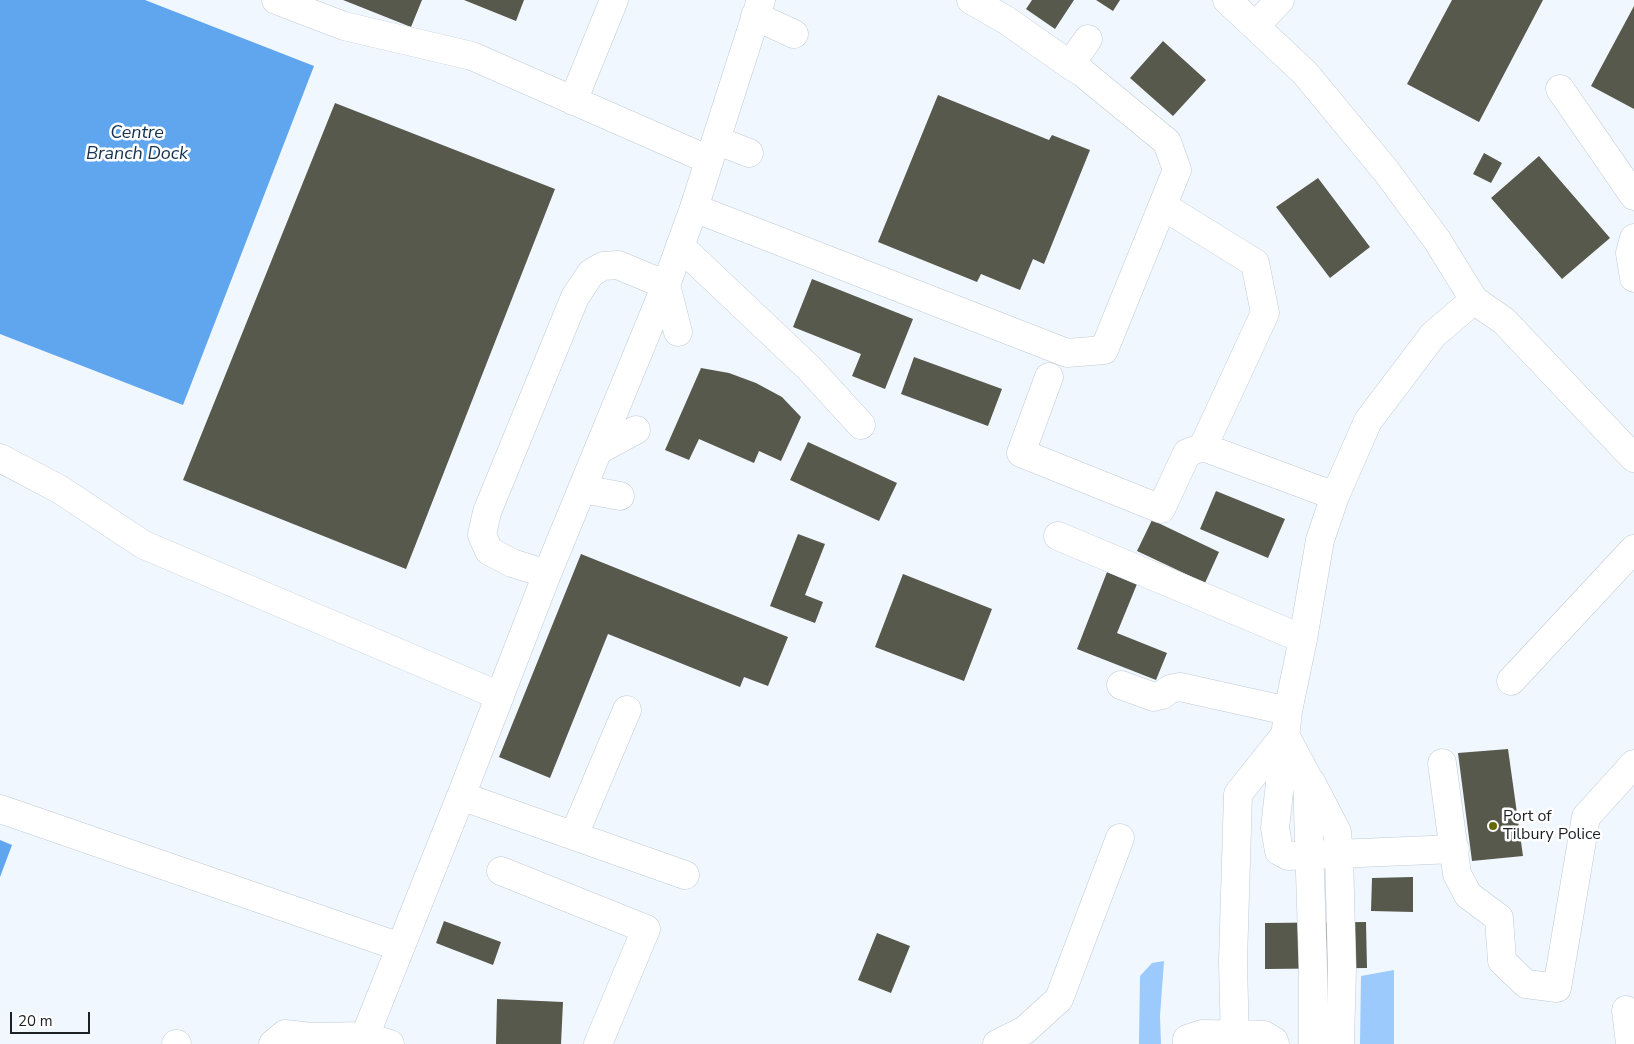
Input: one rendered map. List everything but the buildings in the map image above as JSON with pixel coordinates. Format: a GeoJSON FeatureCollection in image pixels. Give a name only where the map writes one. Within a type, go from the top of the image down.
{"type":"FeatureCollection","features":[{"type":"Feature","properties":{"kind":"street"},"geometry":{"type":"LineString","coordinates":[[276,0],[344,26],[472,56],[573,101],[712,150],[749,153]]}},
{"type":"Feature","properties":{"kind":"street"},"geometry":{"type":"LineString","coordinates":[[573,101],[614,0]]}},
{"type":"Feature","properties":{"kind":"street"},"geometry":{"type":"LineString","coordinates":[[694,208],[1067,353],[1104,350],[1177,170],[1167,142],[1083,72],[1006,20],[971,0]]}},
{"type":"Feature","properties":{"kind":"street"},"geometry":{"type":"LineString","coordinates":[[1227,0],[1304,73],[1386,171],[1437,240],[1474,300],[1504,321],[1634,458]]}},
{"type":"Feature","properties":{"kind":"street"},"geometry":{"type":"LineString","coordinates":[[1255,26],[1280,0]]}},
{"type":"Feature","properties":{"kind":"street"},"geometry":{"type":"LineString","coordinates":[[273,1044],[285,1034],[371,1042],[400,948],[547,574],[666,286],[694,208],[758,8],[794,34]]}},
{"type":"Feature","properties":{"kind":"street"},"geometry":{"type":"LineString","coordinates":[[1070,65],[1088,39]]}},
{"type":"Feature","properties":{"kind":"street"},"geometry":{"type":"LineString","coordinates":[[1560,89],[1634,196]]}},
{"type":"Feature","properties":{"kind":"street"},"geometry":{"type":"LineString","coordinates":[[1049,377],[1021,453],[1161,509],[1188,454],[1203,447],[1265,313],[1255,264],[1163,206]]}},
{"type":"Feature","properties":{"kind":"street"},"geometry":{"type":"LineString","coordinates":[[1634,238],[1630,253],[1634,278]]}},
{"type":"Feature","properties":{"kind":"street"},"geometry":{"type":"LineString","coordinates":[[680,246],[810,368],[861,425]]}},
{"type":"Feature","properties":{"kind":"street"},"geometry":{"type":"LineString","coordinates":[[547,574],[512,563],[489,551],[482,535],[487,512],[567,315],[575,297],[591,274],[603,266],[618,265],[666,286]]}},
{"type":"Feature","properties":{"kind":"street"},"geometry":{"type":"LineString","coordinates":[[666,286],[678,332]]}},
{"type":"Feature","properties":{"kind":"street"},"geometry":{"type":"LineString","coordinates":[[1455,849],[1288,856],[1279,851],[1274,828],[1286,723],[1303,640],[1320,540],[1335,496],[1368,422],[1433,335],[1474,300]]}},
{"type":"Feature","properties":{"kind":"street"},"geometry":{"type":"LineString","coordinates":[[599,450],[636,430]]}},
{"type":"Feature","properties":{"kind":"street"},"geometry":{"type":"LineString","coordinates":[[1203,447],[1335,496]]}},
{"type":"Feature","properties":{"kind":"street"},"geometry":{"type":"LineString","coordinates":[[0,458],[59,489],[144,545],[500,696]]}},
{"type":"Feature","properties":{"kind":"street"},"geometry":{"type":"LineString","coordinates":[[582,489],[620,496]]}},
{"type":"Feature","properties":{"kind":"street"},"geometry":{"type":"LineString","coordinates":[[1058,536],[1303,640]]}},
{"type":"Feature","properties":{"kind":"street"},"geometry":{"type":"LineString","coordinates":[[1511,681],[1634,549]]}},
{"type":"Feature","properties":{"kind":"street"},"geometry":{"type":"LineString","coordinates":[[1120,685],[1154,697],[1162,695],[1170,689],[1180,687],[1286,723],[1308,776],[1337,832],[1342,968],[1340,1044]]}},
{"type":"Feature","properties":{"kind":"street"},"geometry":{"type":"LineString","coordinates":[[574,836],[627,710]]}},
{"type":"Feature","properties":{"kind":"street"},"geometry":{"type":"LineString","coordinates":[[1235,1039],[1233,961],[1238,794],[1286,723]]}},
{"type":"Feature","properties":{"kind":"street"},"geometry":{"type":"LineString","coordinates":[[1442,763],[1457,874],[1468,895],[1500,918],[1502,961],[1526,984],[1557,988],[1586,817],[1634,764]]}},
{"type":"Feature","properties":{"kind":"street"},"geometry":{"type":"LineString","coordinates":[[1308,776],[1313,1044]]}},
{"type":"Feature","properties":{"kind":"street"},"geometry":{"type":"LineString","coordinates":[[461,796],[685,875]]}},
{"type":"Feature","properties":{"kind":"street"},"geometry":{"type":"LineString","coordinates":[[0,809],[400,948]]}},
{"type":"Feature","properties":{"kind":"street"},"geometry":{"type":"LineString","coordinates":[[997,1044],[1025,1030],[1059,999],[1120,838]]}},
{"type":"Feature","properties":{"kind":"street"},"geometry":{"type":"LineString","coordinates":[[501,871],[646,929],[598,1044]]}},
{"type":"Feature","properties":{"kind":"street"},"geometry":{"type":"LineString","coordinates":[[1626,1010],[1630,1044]]}},
{"type":"Feature","properties":{"kind":"street"},"geometry":{"type":"LineString","coordinates":[[1187,1044],[1187,1039],[1202,1034],[1235,1039],[1264,1035],[1275,1044]]}},
{"type":"Feature","properties":{"kind":"shaded area"},"geometry":{"type":"Polygon","coordinates":[[[1164,961],[1160,1016],[1161,1044],[1139,1044],[1140,976],[1152,963],[1164,961]]]}},
{"type":"Feature","properties":{"kind":"shaded area"},"geometry":{"type":"Polygon","coordinates":[[[1394,970],[1394,1044],[1360,1044],[1361,976],[1394,970]]]}},
{"type":"Feature","properties":{"kind":"water","name":"Centre Branch Dock"},"geometry":{"type":"Polygon","coordinates":[[[0,0],[145,0],[314,66],[183,405],[0,334],[0,0]]]}},
{"type":"Feature","properties":{"kind":"water"},"geometry":{"type":"Polygon","coordinates":[[[0,840],[12,845],[0,877],[0,840]]]}},
{"type":"Feature","properties":{"kind":"place","name":"Port of Tilbury Police"},"geometry":{"type":"Point","coordinates":[1493,826]}}]}
